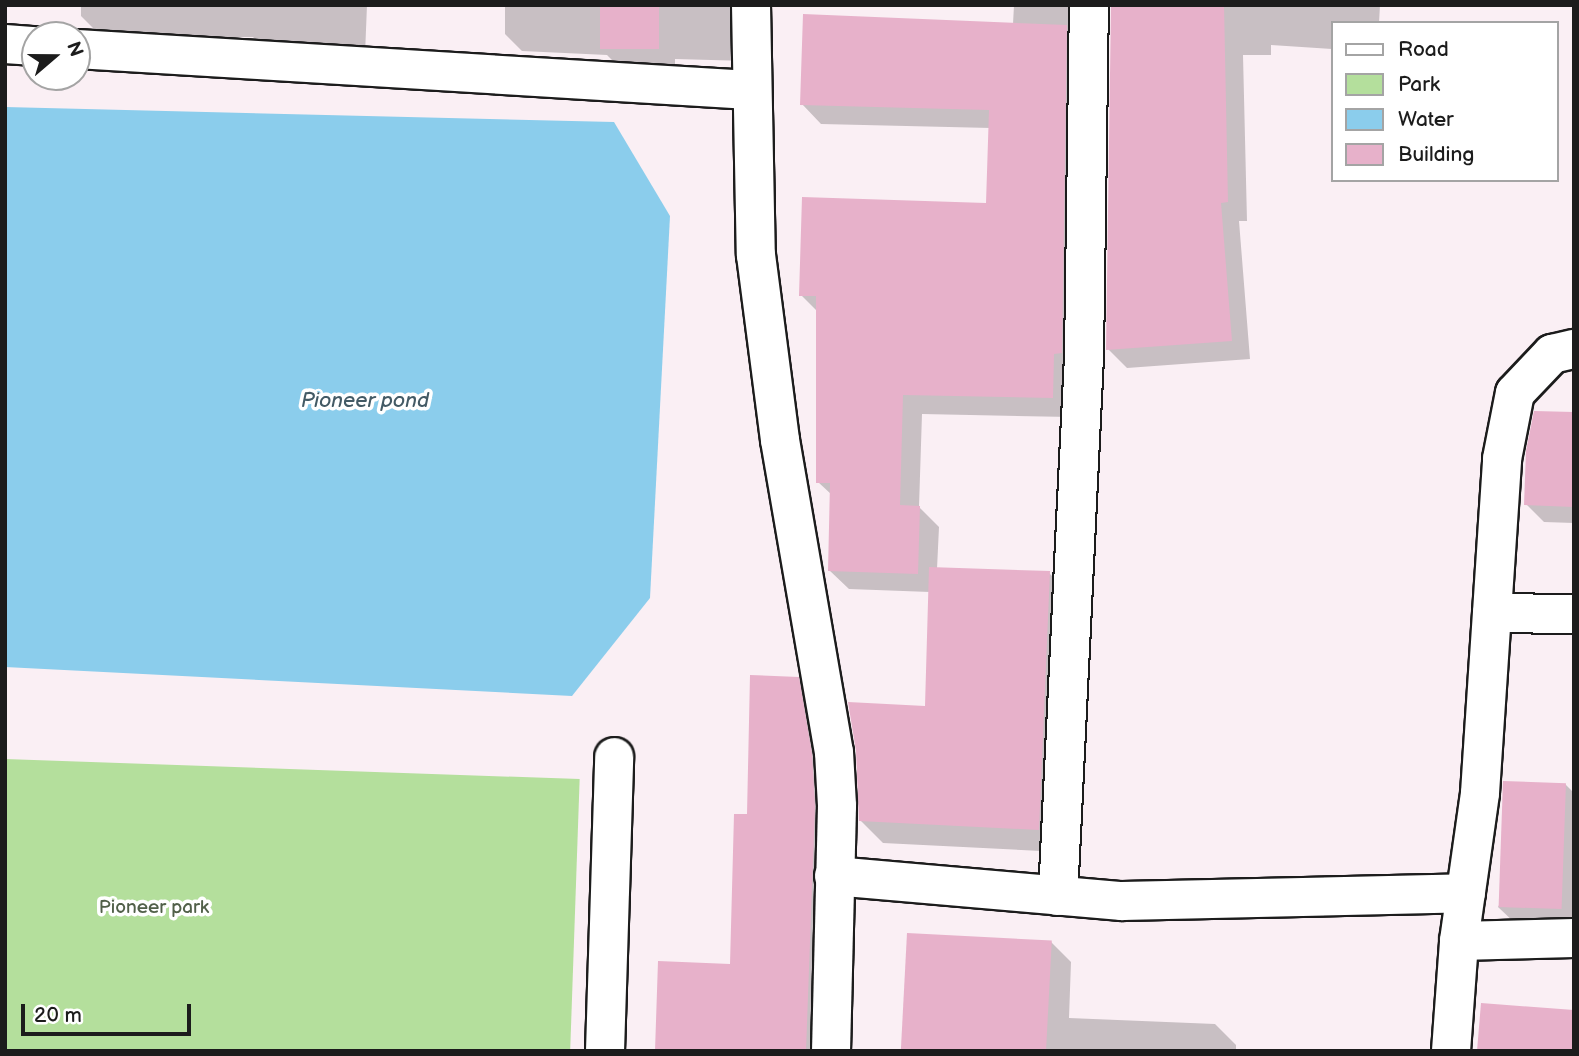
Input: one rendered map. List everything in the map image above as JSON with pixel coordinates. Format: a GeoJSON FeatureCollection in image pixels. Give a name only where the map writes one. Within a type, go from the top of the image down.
{"type":"FeatureCollection","features":[{"type":"Feature","properties":{"kind":"street"},"geometry":{"type":"LineString","coordinates":[[751,5],[750,90],[755,255],[780,440],[834,752],[837,806],[831,1051]]}},
{"type":"Feature","properties":{"kind":"street"},"geometry":{"type":"LineString","coordinates":[[1058,896],[1084,356],[1089,5]]}},
{"type":"Feature","properties":{"kind":"street"},"geometry":{"type":"LineString","coordinates":[[91,50],[750,90]]}},
{"type":"Feature","properties":{"kind":"street"},"geometry":{"type":"LineString","coordinates":[[1451,1051],[1459,941],[1480,793],[1502,458],[1516,393],[1552,354],[1574,349]]}},
{"type":"Feature","properties":{"kind":"street"},"geometry":{"type":"LineString","coordinates":[[1492,613],[1574,614]]}},
{"type":"Feature","properties":{"kind":"street"},"geometry":{"type":"LineString","coordinates":[[605,1051],[614,757]]}},
{"type":"Feature","properties":{"kind":"street"},"geometry":{"type":"LineString","coordinates":[[834,876],[1058,896],[1189,902],[1466,892]]}},
{"type":"Feature","properties":{"kind":"street"},"geometry":{"type":"LineString","coordinates":[[1459,941],[1574,938]]}},
{"type":"Feature","properties":{"kind":"green space","name":"Pioneer park"},"geometry":{"type":"Polygon","coordinates":[[[5,759],[580,779],[570,1051],[5,1051],[5,759]]]}},
{"type":"Feature","properties":{"kind":"water","name":"Pioneer pond"},"geometry":{"type":"Polygon","coordinates":[[[5,107],[614,122],[670,216],[650,598],[572,696],[5,667],[5,107]]]}},
{"type":"Feature","properties":{"kind":"building"},"geometry":{"type":"Polygon","coordinates":[[[600,5],[659,5],[659,49],[600,49],[600,5]]]}},
{"type":"Feature","properties":{"kind":"building"},"geometry":{"type":"Polygon","coordinates":[[[1111,5],[1224,5],[1228,202],[1221,203],[1232,341],[1106,350],[1111,5]]]}},
{"type":"Feature","properties":{"kind":"building"},"geometry":{"type":"Polygon","coordinates":[[[803,14],[1067,25],[1062,353],[1054,354],[1053,398],[903,395],[900,505],[920,506],[918,574],[828,571],[830,483],[816,483],[816,296],[799,296],[802,197],[986,203],[989,110],[800,105],[803,14]]]}},
{"type":"Feature","properties":{"kind":"building"},"geometry":{"type":"Polygon","coordinates":[[[1534,411],[1574,412],[1574,507],[1524,505],[1526,451],[1534,411]]]}},
{"type":"Feature","properties":{"kind":"building"},"geometry":{"type":"Polygon","coordinates":[[[929,567],[1050,571],[1039,830],[859,821],[856,751],[848,702],[925,706],[929,567]]]}},
{"type":"Feature","properties":{"kind":"building"},"geometry":{"type":"Polygon","coordinates":[[[750,675],[799,677],[812,754],[815,806],[806,1051],[655,1051],[658,961],[730,964],[734,814],[747,814],[750,675]]]}},
{"type":"Feature","properties":{"kind":"building"},"geometry":{"type":"Polygon","coordinates":[[[1503,781],[1566,783],[1562,909],[1499,907],[1503,781]]]}},
{"type":"Feature","properties":{"kind":"building"},"geometry":{"type":"Polygon","coordinates":[[[907,933],[1052,941],[1046,1051],[901,1051],[907,933]]]}},
{"type":"Feature","properties":{"kind":"building"},"geometry":{"type":"Polygon","coordinates":[[[1481,1003],[1574,1010],[1574,1051],[1477,1051],[1481,1003]]]}}]}
